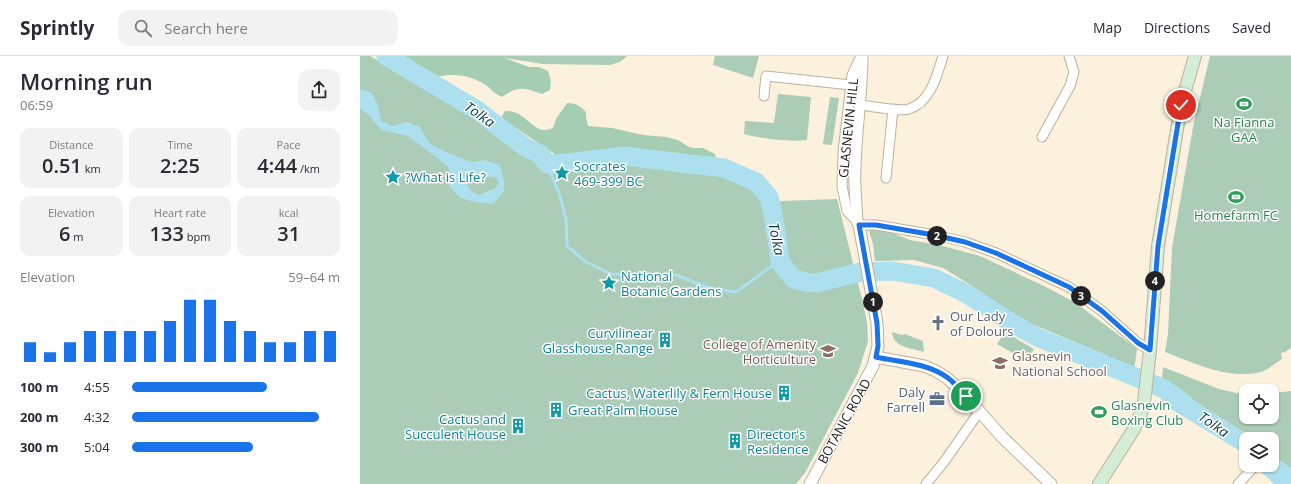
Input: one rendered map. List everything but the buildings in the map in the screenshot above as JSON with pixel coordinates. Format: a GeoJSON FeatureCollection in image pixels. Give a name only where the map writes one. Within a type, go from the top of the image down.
{"type":"FeatureCollection","features":[{"type":"Feature","properties":{"kind":"main road"},"geometry":{"type":"LineString","coordinates":[[1099,484],[1134,429],[1141,413],[1146,392],[1158,246],[1181,105],[1195,56]]}},
{"type":"Feature","properties":{"kind":"street","name":"GLASNEVIN HILL"},"geometry":{"type":"LineString","coordinates":[[858,223],[847,211],[842,186],[843,152],[852,75],[862,56]]}},
{"type":"Feature","properties":{"kind":"street","name":"GLASNEVIN HILL"},"geometry":{"type":"LineString","coordinates":[[862,56],[855,165],[858,223],[877,323],[878,346],[876,357]]}},
{"type":"Feature","properties":{"kind":"street"},"geometry":{"type":"LineString","coordinates":[[860,105],[909,110],[923,102],[933,86],[943,56]]}},
{"type":"Feature","properties":{"kind":"street"},"geometry":{"type":"LineString","coordinates":[[1042,137],[1070,86],[1074,72],[1069,56]]}},
{"type":"Feature","properties":{"kind":"street"},"geometry":{"type":"LineString","coordinates":[[764,96],[766,76],[851,85]]}},
{"type":"Feature","properties":{"kind":"street"},"geometry":{"type":"LineString","coordinates":[[886,178],[893,109]]}},
{"type":"Feature","properties":{"kind":"street"},"geometry":{"type":"LineString","coordinates":[[858,223],[934,235],[965,242],[996,253],[1069,287],[1102,311],[1138,343],[1150,350]]}},
{"type":"Feature","properties":{"kind":"street"},"geometry":{"type":"LineString","coordinates":[[876,357],[924,366],[948,378],[958,387],[1002,437],[1051,484]]}},
{"type":"Feature","properties":{"kind":"street","name":"BOTANIC ROAD"},"geometry":{"type":"LineString","coordinates":[[810,484],[859,394],[876,357]]}},
{"type":"Feature","properties":{"kind":"street"},"geometry":{"type":"LineString","coordinates":[[926,484],[944,462],[979,412]]}},
{"type":"Feature","properties":{"kind":"street"},"geometry":{"type":"LineString","coordinates":[[1238,484],[1249,472]]}},
{"type":"Feature","properties":{"kind":"green space","name":"National Botanic Gardens"},"geometry":{"type":"Polygon","coordinates":[[[360,56],[370,56],[472,114],[543,167],[625,161],[725,175],[746,181],[769,208],[781,201],[837,199],[863,303],[867,322],[868,341],[858,373],[805,473],[796,484],[360,484],[360,56]]]}},
{"type":"Feature","properties":{"kind":"green space"},"geometry":{"type":"Polygon","coordinates":[[[401,56],[502,56],[529,67],[539,67],[548,71],[551,81],[550,90],[542,94],[526,89],[517,89],[502,97],[484,84],[467,77],[449,75],[437,77],[401,56]]]}},
{"type":"Feature","properties":{"kind":"green space"},"geometry":{"type":"Polygon","coordinates":[[[502,56],[627,56],[620,62],[610,65],[543,64],[505,58],[502,56]]]}},
{"type":"Feature","properties":{"kind":"green space"},"geometry":{"type":"Polygon","coordinates":[[[715,56],[759,56],[753,78],[713,65],[715,56]]]}},
{"type":"Feature","properties":{"kind":"green space","name":"Homefarm FC"},"geometry":{"type":"Polygon","coordinates":[[[1210,56],[1291,56],[1291,348],[1281,353],[1282,359],[1269,368],[1261,372],[1249,374],[1236,374],[1212,369],[1165,352],[1168,334],[1172,248],[1193,127],[1210,56]]]}},
{"type":"Feature","properties":{"kind":"green space"},"geometry":{"type":"Polygon","coordinates":[[[778,94],[811,97],[807,140],[775,140],[744,134],[745,121],[774,123],[778,94]]]}},
{"type":"Feature","properties":{"kind":"green space"},"geometry":{"type":"Polygon","coordinates":[[[830,97],[839,98],[832,145],[823,144],[830,97]]]}},
{"type":"Feature","properties":{"kind":"green space"},"geometry":{"type":"Polygon","coordinates":[[[567,103],[578,105],[586,112],[588,126],[612,128],[643,135],[666,137],[678,140],[689,147],[703,148],[715,154],[717,162],[625,148],[556,155],[501,118],[505,111],[512,111],[522,116],[538,129],[543,130],[553,128],[556,119],[567,103]]]}},
{"type":"Feature","properties":{"kind":"green space"},"geometry":{"type":"Polygon","coordinates":[[[875,228],[885,230],[910,240],[939,245],[980,256],[1076,303],[1137,349],[1134,370],[1101,353],[1013,316],[974,287],[943,268],[914,260],[875,261],[873,244],[869,231],[875,228]]]}},
{"type":"Feature","properties":{"kind":"green space"},"geometry":{"type":"Polygon","coordinates":[[[892,332],[902,335],[905,334],[923,341],[924,352],[899,344],[893,337],[892,332]]]}},
{"type":"Feature","properties":{"kind":"green space"},"geometry":{"type":"Polygon","coordinates":[[[1005,332],[1034,349],[1027,361],[997,344],[1005,332]]]}},
{"type":"Feature","properties":{"kind":"green space"},"geometry":{"type":"Polygon","coordinates":[[[1163,367],[1219,389],[1239,393],[1239,424],[1279,424],[1279,392],[1291,391],[1291,469],[1279,460],[1279,432],[1243,432],[1162,380],[1163,367]]]}},
{"type":"Feature","properties":{"kind":"water"},"geometry":{"type":"Polygon","coordinates":[[[360,89],[372,93],[378,105],[381,121],[392,126],[407,122],[420,127],[429,143],[446,152],[471,162],[484,160],[500,165],[504,180],[504,192],[493,204],[475,202],[460,198],[449,186],[449,167],[408,136],[382,130],[370,116],[360,109],[360,89]],[[472,177],[465,181],[472,192],[479,195],[495,188],[499,183],[495,177],[472,177]]]}},
{"type":"Feature","properties":{"kind":"water"},"geometry":{"type":"Polygon","coordinates":[[[1162,380],[1243,432],[1239,432],[1239,450],[1161,403],[1162,380]]]}},
{"type":"Feature","properties":{"kind":"water"},"geometry":{"type":"Polygon","coordinates":[[[1279,460],[1291,469],[1291,484],[1274,484],[1261,472],[1279,472],[1279,460]]]}},
{"type":"Feature","properties":{"kind":"waterway","name":"Tolka"},"geometry":{"type":"LineString","coordinates":[[386,56],[477,110],[525,147],[540,154],[547,164],[625,156],[724,168],[756,182],[769,197],[780,260],[794,279],[816,283],[861,272],[892,271],[934,278],[967,294],[1010,322],[1039,338],[1164,389],[1184,403]]}},
{"type":"Feature","properties":{"kind":"waterway"},"geometry":{"type":"LineString","coordinates":[[547,164],[560,196],[566,219],[567,246],[586,262],[611,274],[676,275],[710,288],[736,292],[780,260]]}},
{"type":"Feature","properties":{"kind":"place","name":"Na Fianna GAA"},"geometry":{"type":"Point","coordinates":[1244,104]}},
{"type":"Feature","properties":{"kind":"place","name":"Socrates 469-399 BC"},"geometry":{"type":"Point","coordinates":[562,173]}},
{"type":"Feature","properties":{"kind":"place","name":"?What is Life?"},"geometry":{"type":"Point","coordinates":[393,177]}},
{"type":"Feature","properties":{"kind":"place","name":"Homefarm FC"},"geometry":{"type":"Point","coordinates":[1236,197]}},
{"type":"Feature","properties":{"kind":"place","name":"National Botanic Gardens"},"geometry":{"type":"Point","coordinates":[609,283]}},
{"type":"Feature","properties":{"kind":"place","name":"Our Lady of Dolours"},"geometry":{"type":"Point","coordinates":[938,323]}},
{"type":"Feature","properties":{"kind":"place","name":"Curvilinear Glasshouse Range"},"geometry":{"type":"Point","coordinates":[665,340]}},
{"type":"Feature","properties":{"kind":"place","name":"College of Amenity Horticulture"},"geometry":{"type":"Point","coordinates":[828,351]}},
{"type":"Feature","properties":{"kind":"place","name":"Glasnevin National School"},"geometry":{"type":"Point","coordinates":[1000,363]}},
{"type":"Feature","properties":{"kind":"place","name":"Cactus, Waterlily & Fern House"},"geometry":{"type":"Point","coordinates":[784,393]}},
{"type":"Feature","properties":{"kind":"place","name":"Daly Farrell"},"geometry":{"type":"Point","coordinates":[937,399]}},
{"type":"Feature","properties":{"kind":"place","name":"Great Palm House"},"geometry":{"type":"Point","coordinates":[556,410]}},
{"type":"Feature","properties":{"kind":"place","name":"Glasnevin Boxing Club"},"geometry":{"type":"Point","coordinates":[1099,412]}},
{"type":"Feature","properties":{"kind":"place","name":"Cactus and Succulent House"},"geometry":{"type":"Point","coordinates":[518,426]}},
{"type":"Feature","properties":{"kind":"place","name":"Director's Residence"},"geometry":{"type":"Point","coordinates":[735,441]}},
{"type":"Feature","properties":{"kind":"route"},"geometry":{"type":"LineString","coordinates":[[966,396],[948,378],[936,371],[924,366],[876,357],[878,346],[877,323],[859,225],[876,225],[934,235],[965,242],[996,253],[1069,287],[1102,311],[1138,343],[1150,350],[1158,246],[1181,105]]}}]}
